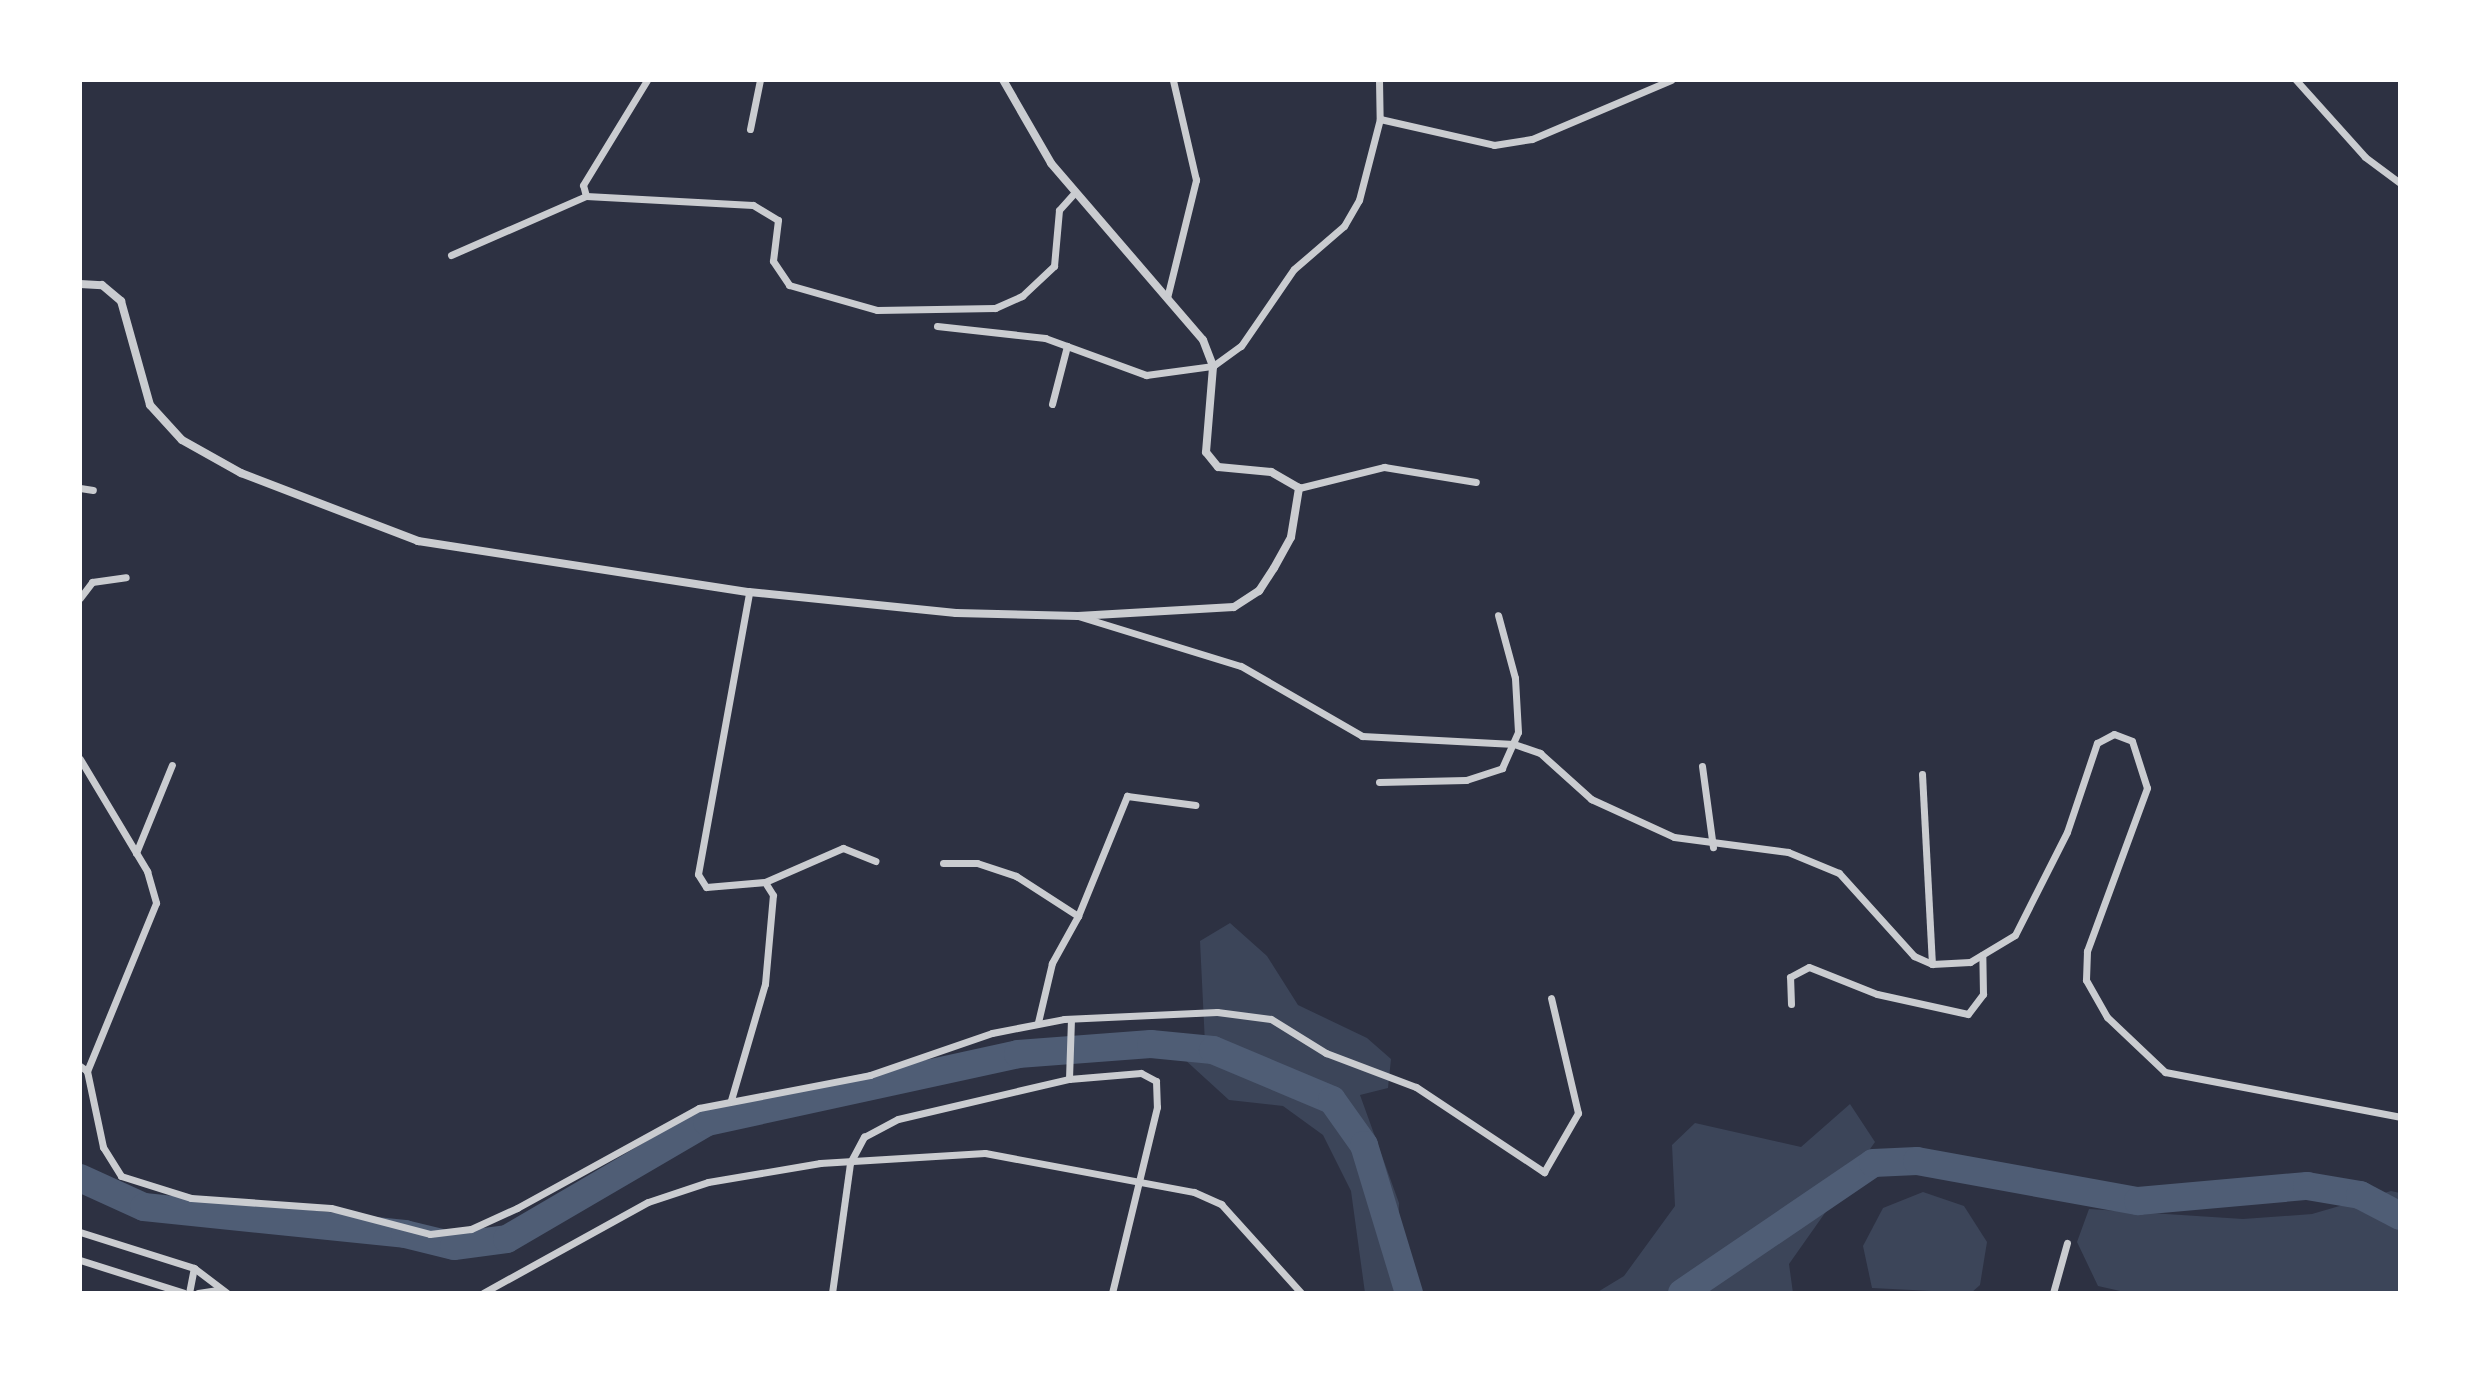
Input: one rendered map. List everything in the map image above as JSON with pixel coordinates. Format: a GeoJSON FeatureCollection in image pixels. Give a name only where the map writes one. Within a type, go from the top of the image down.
{"type":"FeatureCollection","features":[{"type":"Feature","properties":{"kind":"street"},"geometry":{"type":"LineString","coordinates":[[586,196],[583,185],[647,80]]}},
{"type":"Feature","properties":{"kind":"street"},"geometry":{"type":"LineString","coordinates":[[750,129],[760,80]]}},
{"type":"Feature","properties":{"kind":"street"},"geometry":{"type":"LineString","coordinates":[[1003,80],[1075,192],[1203,340],[1213,366],[1206,452],[1218,467],[1271,472],[1299,488],[1384,467],[1476,482]]}},
{"type":"Feature","properties":{"kind":"street"},"geometry":{"type":"LineString","coordinates":[[1167,298],[1196,180],[1173,80]]}},
{"type":"Feature","properties":{"kind":"street"},"geometry":{"type":"LineString","coordinates":[[937,326],[1017,332],[1067,346],[1146,375],[1213,366],[1241,346],[1294,269],[1344,226],[1359,200],[1380,119],[1379,80]]}},
{"type":"Feature","properties":{"kind":"street"},"geometry":{"type":"LineString","coordinates":[[1380,119],[1494,145],[1532,139],[1671,80]]}},
{"type":"Feature","properties":{"kind":"street"},"geometry":{"type":"LineString","coordinates":[[2296,80],[2365,157],[2400,183]]}},
{"type":"Feature","properties":{"kind":"street"},"geometry":{"type":"LineString","coordinates":[[451,255],[586,196],[753,205],[778,220],[773,261],[789,285],[895,310],[995,308],[1022,296],[1054,266],[1059,210],[1075,192]]}},
{"type":"Feature","properties":{"kind":"street"},"geometry":{"type":"LineString","coordinates":[[80,284],[102,285],[121,301],[143,384],[163,424],[241,473],[418,541],[749,592],[1078,616],[1244,602],[1259,591],[1291,537],[1299,488]]}},
{"type":"Feature","properties":{"kind":"street"},"geometry":{"type":"LineString","coordinates":[[1052,404],[1067,346]]}},
{"type":"Feature","properties":{"kind":"street"},"geometry":{"type":"LineString","coordinates":[[80,488],[93,490]]}},
{"type":"Feature","properties":{"kind":"street"},"geometry":{"type":"LineString","coordinates":[[80,598],[92,582],[126,577]]}},
{"type":"Feature","properties":{"kind":"street"},"geometry":{"type":"LineString","coordinates":[[749,592],[698,874],[706,887],[765,882],[843,848],[875,861]]}},
{"type":"Feature","properties":{"kind":"street"},"geometry":{"type":"LineString","coordinates":[[1379,782],[1492,774],[1514,744],[1515,678],[1498,615]]}},
{"type":"Feature","properties":{"kind":"street"},"geometry":{"type":"LineString","coordinates":[[1078,616],[1241,666],[1362,736],[1514,744],[1540,753],[1591,799],[1713,847],[1788,852],[1839,873],[1914,956],[1932,964],[1982,955],[2015,935],[2067,832],[2097,743],[2114,734],[2132,741],[2147,788],[2087,951],[2086,980],[2107,1017],[2165,1072],[2400,1117]]}},
{"type":"Feature","properties":{"kind":"street"},"geometry":{"type":"LineString","coordinates":[[80,759],[136,853],[154,890],[155,917],[83,1068],[103,1147],[121,1176],[191,1198],[331,1208],[430,1234],[471,1229],[675,1116],[731,1100],[870,1075],[1038,1022],[1217,1012],[1271,1019],[1326,1053],[1416,1087],[1544,1172],[1578,1113],[1551,998]]}},
{"type":"Feature","properties":{"kind":"street"},"geometry":{"type":"LineString","coordinates":[[136,853],[172,765]]}},
{"type":"Feature","properties":{"kind":"street"},"geometry":{"type":"LineString","coordinates":[[1702,766],[1713,847]]}},
{"type":"Feature","properties":{"kind":"street"},"geometry":{"type":"LineString","coordinates":[[1922,774],[1932,964]]}},
{"type":"Feature","properties":{"kind":"street"},"geometry":{"type":"LineString","coordinates":[[1038,1022],[1052,963],[1078,916],[1127,796],[1195,805]]}},
{"type":"Feature","properties":{"kind":"street"},"geometry":{"type":"LineString","coordinates":[[943,863],[977,863],[1016,876],[1078,916]]}},
{"type":"Feature","properties":{"kind":"street"},"geometry":{"type":"LineString","coordinates":[[731,1100],[765,984],[773,895],[765,882]]}},
{"type":"Feature","properties":{"kind":"street"},"geometry":{"type":"LineString","coordinates":[[1791,1004],[1790,977],[1809,967],[1877,994],[1968,1014],[1983,994],[1982,955]]}},
{"type":"Feature","properties":{"kind":"street"},"geometry":{"type":"LineString","coordinates":[[1070,1076],[1071,1019]]}},
{"type":"Feature","properties":{"kind":"street"},"geometry":{"type":"LineString","coordinates":[[832,1293],[850,1163],[880,1126],[1070,1076],[1141,1073],[1156,1081],[1157,1107],[1136,1178],[1112,1293]]}},
{"type":"Feature","properties":{"kind":"street"},"geometry":{"type":"LineString","coordinates":[[483,1293],[648,1202],[764,1170],[985,1153],[1136,1178],[1221,1204],[1301,1293]]}},
{"type":"Feature","properties":{"kind":"street"},"geometry":{"type":"LineString","coordinates":[[80,1232],[194,1268],[222,1292]]}},
{"type":"Feature","properties":{"kind":"street"},"geometry":{"type":"LineString","coordinates":[[2053,1293],[2067,1243]]}},
{"type":"Feature","properties":{"kind":"street"},"geometry":{"type":"LineString","coordinates":[[80,1260],[187,1293],[194,1268]]}},
{"type":"Feature","properties":{"kind":"street"},"geometry":{"type":"LineString","coordinates":[[198,1293],[222,1292]]}},
{"type":"Feature","properties":{"kind":"shaded area"},"geometry":{"type":"Polygon","coordinates":[[[1230,923],[1267,956],[1298,1005],[1367,1038],[1391,1059],[1388,1088],[1360,1095],[1399,1203],[1397,1282],[1405,1293],[1365,1293],[1351,1191],[1323,1135],[1283,1106],[1229,1100],[1183,1058],[1205,1044],[1200,941],[1230,923]]]}},
{"type":"Feature","properties":{"kind":"shaded area"},"geometry":{"type":"Polygon","coordinates":[[[1850,1104],[1875,1142],[1789,1264],[1793,1293],[1596,1293],[1624,1276],[1675,1206],[1672,1145],[1695,1123],[1801,1147],[1850,1104]]]}},
{"type":"Feature","properties":{"kind":"shaded area"},"geometry":{"type":"Polygon","coordinates":[[[2391,1191],[2400,1193],[2400,1293],[2129,1293],[2098,1286],[2077,1242],[2089,1209],[2243,1219],[2312,1214],[2391,1191]]]}},
{"type":"Feature","properties":{"kind":"shaded area"},"geometry":{"type":"Polygon","coordinates":[[[1923,1192],[1964,1206],[1987,1242],[1980,1285],[1971,1293],[1872,1288],[1863,1246],[1883,1208],[1923,1192]]]}},
{"type":"Feature","properties":{"kind":"waterway"},"geometry":{"type":"LineString","coordinates":[[80,1178],[144,1207],[405,1234],[454,1246],[507,1239],[707,1122],[1018,1054],[1151,1044],[1213,1050],[1332,1100],[1364,1145],[1409,1293]]}},
{"type":"Feature","properties":{"kind":"waterway"},"geometry":{"type":"LineString","coordinates":[[1682,1293],[1873,1163],[1917,1161],[2138,1201],[2307,1186],[2360,1195],[2400,1216]]}}]}
